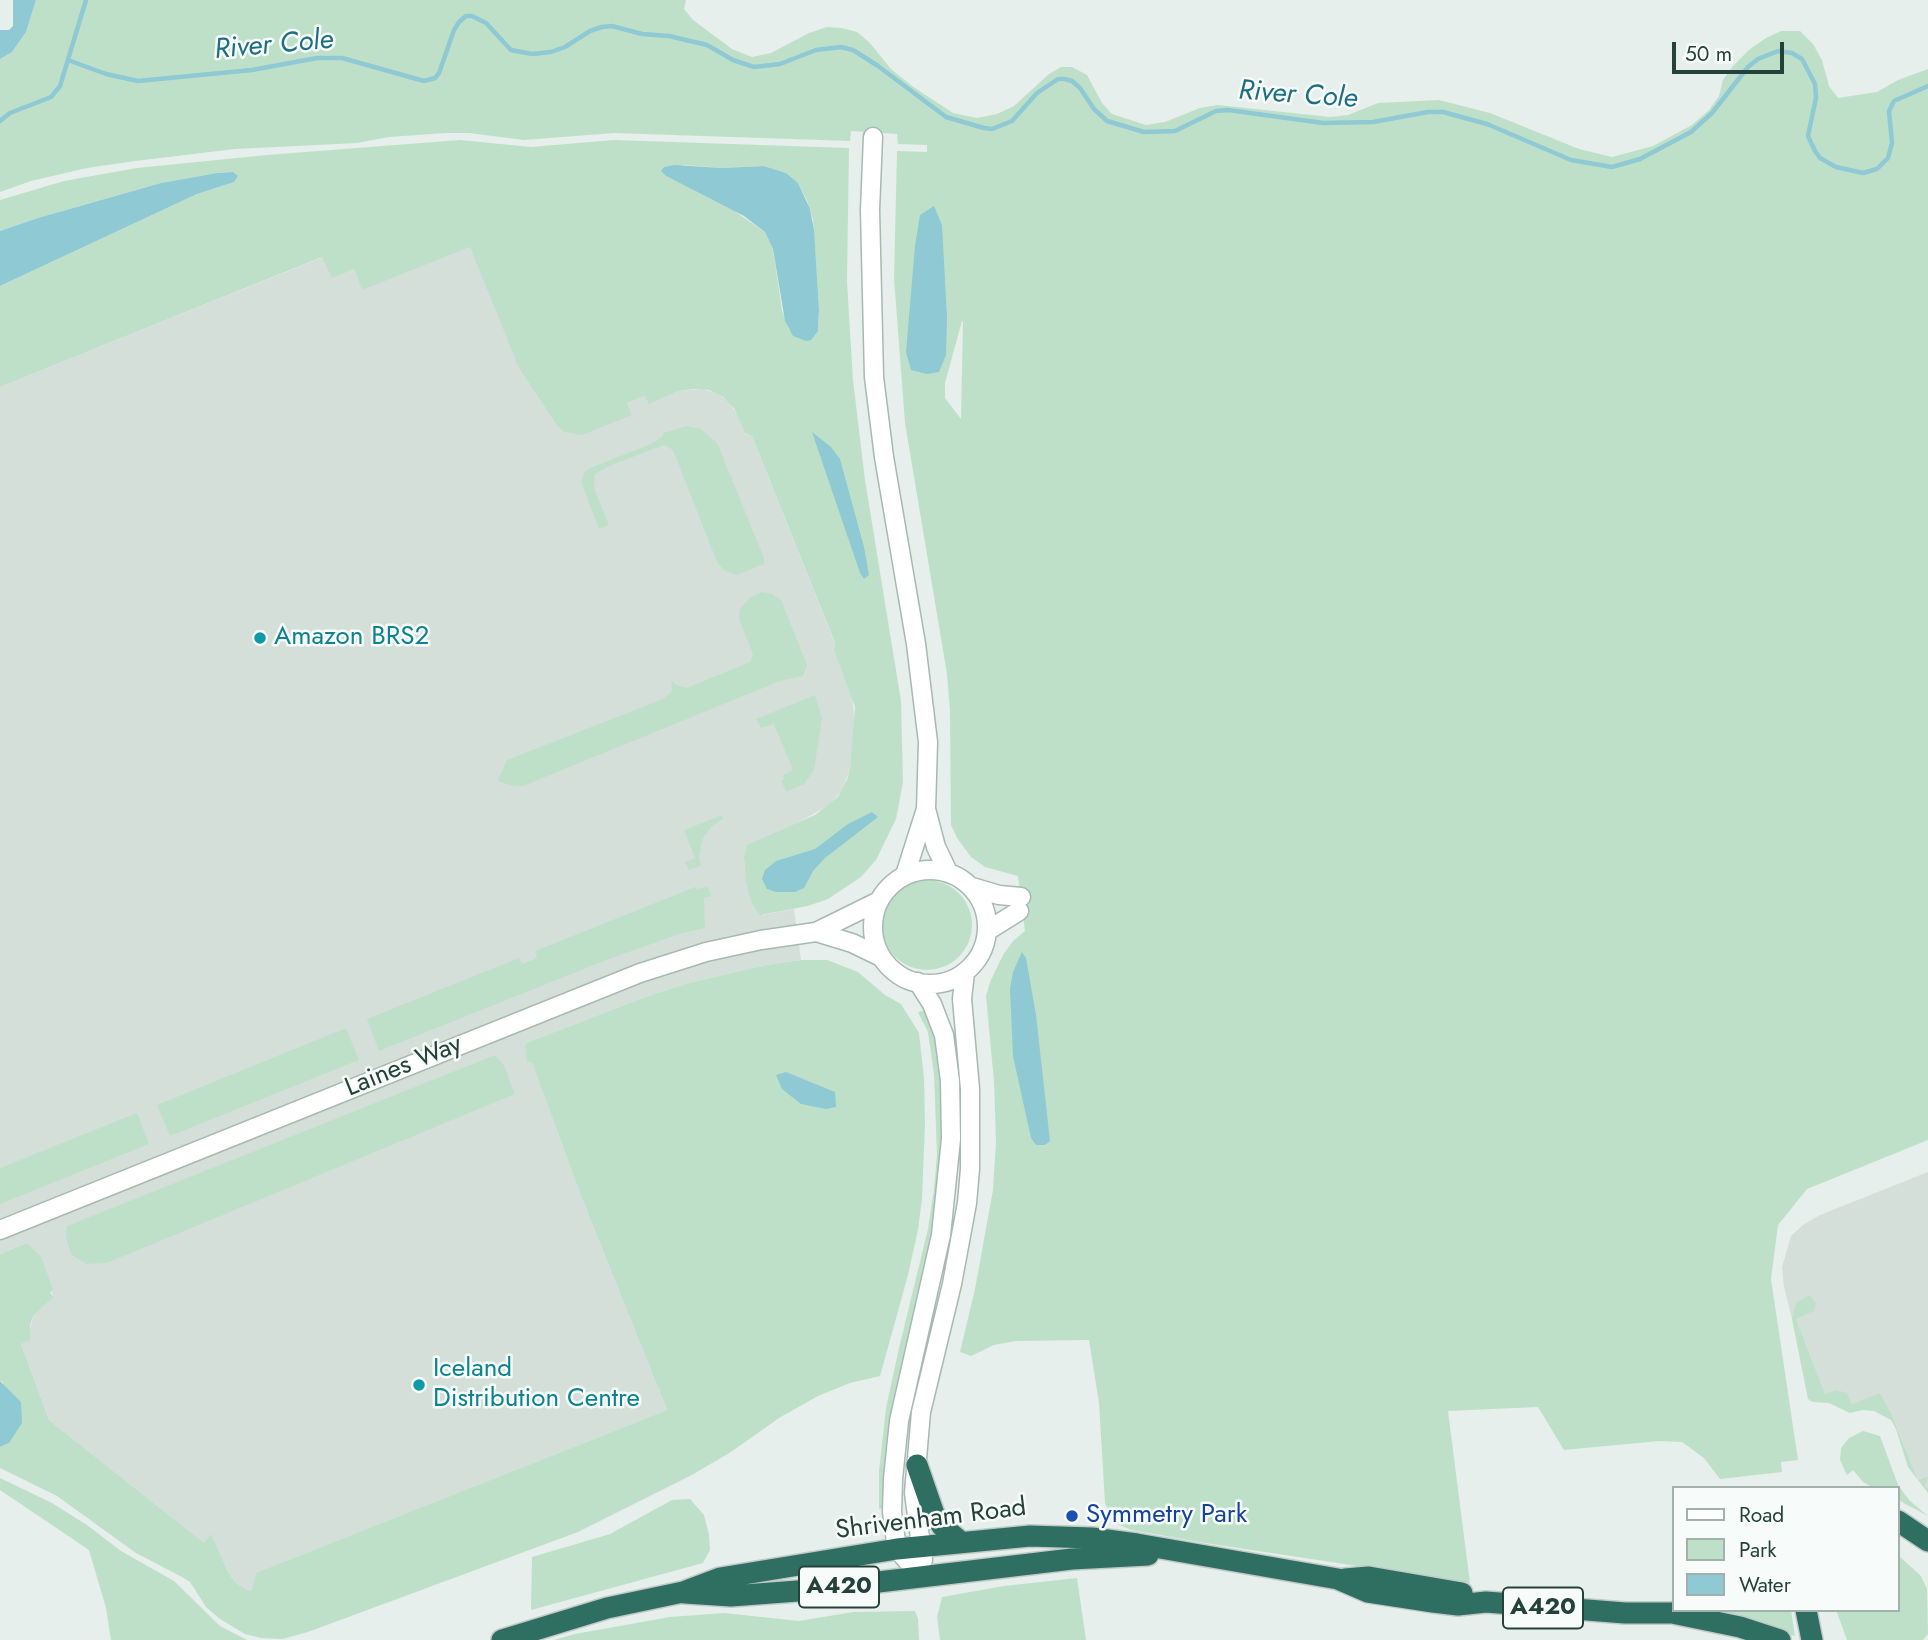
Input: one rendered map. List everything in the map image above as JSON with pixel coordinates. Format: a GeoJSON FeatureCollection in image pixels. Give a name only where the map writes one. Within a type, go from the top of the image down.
{"type":"FeatureCollection","features":[{"type":"Feature","properties":{"kind":"highway"},"geometry":{"type":"LineString","coordinates":[[916,1465],[934,1514],[942,1526],[961,1542]]}},
{"type":"Feature","properties":{"kind":"highway"},"geometry":{"type":"LineString","coordinates":[[1900,1522],[1928,1541]]}},
{"type":"Feature","properties":{"kind":"highway","name":"Shrivenham Road"},"geometry":{"type":"LineString","coordinates":[[502,1640],[607,1608],[683,1592],[720,1578],[736,1568],[1013,1536],[1068,1536],[1137,1544],[1338,1579],[1369,1577],[1458,1605],[1486,1602],[1585,1611],[1672,1612]]}},
{"type":"Feature","properties":{"kind":"highway","name":"Shrivenham Road"},"geometry":{"type":"LineString","coordinates":[[683,1592],[717,1596],[752,1595],[1072,1559],[1188,1554]]}},
{"type":"Feature","properties":{"kind":"highway","name":"Shrivenham Road"},"geometry":{"type":"LineString","coordinates":[[1679,1612],[1780,1640]]}},
{"type":"Feature","properties":{"kind":"highway"},"geometry":{"type":"LineString","coordinates":[[1806,1612],[1812,1640]]}},
{"type":"Feature","properties":{"kind":"street"},"geometry":{"type":"LineString","coordinates":[[873,137],[870,210],[874,377],[884,457],[927,718],[929,765],[926,809],[905,875]]}},
{"type":"Feature","properties":{"kind":"street"},"geometry":{"type":"LineString","coordinates":[[926,809],[936,847],[948,872]]}},
{"type":"Feature","properties":{"kind":"street"},"geometry":{"type":"LineString","coordinates":[[972,887],[986,912],[987,931],[982,950],[965,972],[942,982],[918,982],[901,976],[881,957],[873,929],[878,901],[885,891],[905,875],[930,869],[948,872],[972,887],[1020,904],[987,931]]}},
{"type":"Feature","properties":{"kind":"street","name":"Laines Way"},"geometry":{"type":"LineString","coordinates":[[0,1230],[640,973],[706,952],[816,932],[878,901]]}},
{"type":"Feature","properties":{"kind":"street","name":"Laines Way"},"geometry":{"type":"LineString","coordinates":[[816,932],[852,943],[881,957]]}},
{"type":"Feature","properties":{"kind":"street"},"geometry":{"type":"LineString","coordinates":[[925,1577],[915,1507],[916,1465],[924,1394],[952,1284],[967,1203],[971,1133],[962,999],[965,972]]}},
{"type":"Feature","properties":{"kind":"street"},"geometry":{"type":"LineString","coordinates":[[918,982],[936,1011],[944,1035],[950,1081],[951,1139],[941,1235],[906,1386],[896,1443],[892,1512],[897,1549],[915,1570],[925,1577]]}},
{"type":"Feature","properties":{"kind":"street"},"geometry":{"type":"LineString","coordinates":[[736,1568],[752,1595]]}},
{"type":"Feature","properties":{"kind":"shaded area"},"geometry":{"type":"Polygon","coordinates":[[[515,229],[632,415],[627,403],[645,396],[650,403],[679,391],[702,389],[716,393],[729,402],[745,433],[752,436],[835,644],[834,651],[852,698],[855,723],[850,768],[843,789],[831,804],[799,822],[744,863],[751,902],[762,915],[794,909],[801,960],[766,965],[689,983],[648,996],[526,1043],[525,1046],[528,1063],[532,1061],[581,1196],[667,1410],[257,1573],[249,1591],[236,1583],[229,1574],[211,1535],[205,1544],[49,1420],[21,1344],[29,1333],[33,1316],[54,1297],[27,1243],[0,1254],[0,387],[323,257],[354,269],[362,289],[515,229]]]}},
{"type":"Feature","properties":{"kind":"shaded area"},"geometry":{"type":"Polygon","coordinates":[[[1928,1172],[1928,1488],[1918,1480],[1891,1413],[1880,1394],[1852,1404],[1825,1395],[1796,1319],[1792,1319],[1782,1267],[1791,1236],[1803,1225],[1820,1215],[1928,1172]]]}},
{"type":"Feature","properties":{"kind":"green space"},"geometry":{"type":"Polygon","coordinates":[[[36,0],[686,0],[684,9],[693,20],[732,49],[752,57],[771,53],[809,33],[827,27],[857,32],[891,69],[912,86],[953,113],[977,118],[997,114],[1014,106],[1049,74],[1061,67],[1072,67],[1087,75],[1102,103],[1112,114],[1146,125],[1165,122],[1200,108],[1218,105],[1330,117],[1348,115],[1378,103],[1439,100],[1490,113],[1579,149],[1612,157],[1653,146],[1692,125],[1709,110],[1719,96],[1723,80],[1733,66],[1750,49],[1781,31],[1800,31],[1813,44],[1822,60],[1829,86],[1838,98],[1877,92],[1898,80],[1928,69],[1928,1140],[1807,1189],[1778,1225],[1771,1279],[1798,1460],[1781,1462],[1782,1472],[1720,1479],[1704,1458],[1682,1442],[1659,1441],[1564,1450],[1538,1407],[1448,1411],[1470,1583],[1205,1543],[1131,1530],[1115,1523],[1105,1503],[1099,1403],[1089,1340],[1016,1341],[994,1345],[971,1356],[960,1352],[975,1289],[993,1190],[996,1141],[994,1082],[986,996],[1003,955],[1025,931],[1018,876],[985,867],[971,857],[951,825],[947,674],[905,423],[894,279],[897,151],[927,152],[927,145],[898,144],[897,134],[851,131],[850,141],[614,133],[524,140],[469,133],[445,133],[389,137],[357,143],[235,149],[135,161],[87,168],[31,181],[0,192],[0,59],[12,52],[26,32],[36,0]],[[963,321],[945,383],[945,398],[961,419],[963,321]]]}},
{"type":"Feature","properties":{"kind":"green space"},"geometry":{"type":"Polygon","coordinates":[[[460,140],[531,147],[614,140],[849,148],[847,282],[853,380],[865,480],[901,701],[903,782],[896,819],[876,860],[861,877],[828,899],[808,906],[760,915],[751,902],[746,883],[744,857],[747,845],[815,815],[838,797],[850,768],[855,707],[834,651],[835,643],[752,436],[745,433],[734,408],[723,397],[709,390],[694,389],[679,391],[649,404],[645,396],[627,403],[632,415],[582,435],[564,432],[519,368],[470,247],[362,290],[354,269],[332,278],[322,257],[0,387],[0,286],[197,194],[234,182],[233,172],[161,183],[0,231],[0,200],[64,181],[137,168],[460,140]],[[683,165],[666,176],[733,210],[765,232],[773,249],[782,310],[789,330],[818,331],[813,219],[798,183],[786,173],[764,166],[722,168],[683,165]]]}},
{"type":"Feature","properties":{"kind":"green space"},"geometry":{"type":"Polygon","coordinates":[[[687,426],[701,429],[717,443],[764,558],[764,564],[737,575],[725,571],[717,562],[673,450],[664,445],[595,474],[594,488],[609,525],[599,529],[581,482],[584,473],[590,468],[653,443],[663,436],[663,433],[687,426]]]}},
{"type":"Feature","properties":{"kind":"green space"},"geometry":{"type":"Polygon","coordinates":[[[762,592],[781,600],[807,665],[803,676],[780,681],[523,786],[512,786],[498,781],[507,760],[663,699],[672,691],[671,680],[676,685],[687,688],[750,662],[753,654],[739,619],[740,609],[751,597],[762,592]]]}},
{"type":"Feature","properties":{"kind":"green space"},"geometry":{"type":"Polygon","coordinates":[[[815,695],[822,718],[814,770],[804,784],[786,792],[781,780],[784,779],[783,775],[793,770],[774,724],[761,728],[756,719],[815,695]]]}},
{"type":"Feature","properties":{"kind":"green space"},"geometry":{"type":"Polygon","coordinates":[[[722,815],[723,819],[712,826],[703,838],[699,856],[701,866],[689,870],[685,862],[695,858],[684,830],[722,815]]]}},
{"type":"Feature","properties":{"kind":"green space"},"geometry":{"type":"Polygon","coordinates":[[[927,880],[944,884],[959,893],[968,908],[972,925],[968,942],[959,957],[944,966],[927,970],[910,966],[895,957],[886,942],[882,925],[886,908],[895,893],[910,884],[927,880]]]}},
{"type":"Feature","properties":{"kind":"green space"},"geometry":{"type":"Polygon","coordinates":[[[695,887],[708,887],[711,896],[704,898],[705,928],[679,934],[604,961],[379,1051],[367,1019],[519,958],[522,964],[537,958],[535,951],[695,887]]]}},
{"type":"Feature","properties":{"kind":"green space"},"geometry":{"type":"Polygon","coordinates":[[[801,960],[827,960],[858,972],[885,995],[901,1004],[919,1033],[925,1123],[922,1199],[908,1275],[880,1376],[850,1383],[818,1396],[690,1476],[578,1532],[308,1632],[282,1639],[245,1634],[220,1619],[206,1607],[190,1582],[136,1553],[57,1496],[0,1468],[0,1447],[9,1443],[3,1382],[0,1381],[0,1254],[27,1243],[41,1257],[53,1289],[50,1293],[54,1297],[33,1316],[30,1340],[21,1344],[49,1420],[204,1543],[211,1534],[229,1574],[236,1583],[249,1591],[256,1573],[667,1410],[581,1196],[532,1062],[527,1063],[525,1046],[526,1043],[648,996],[689,983],[766,965],[801,960]]]}},
{"type":"Feature","properties":{"kind":"green space"},"geometry":{"type":"Polygon","coordinates":[[[926,1010],[934,1025],[941,1077],[942,1176],[928,1263],[892,1411],[883,1508],[879,1509],[879,1471],[886,1408],[928,1229],[934,1189],[937,1155],[934,1074],[928,1032],[918,1012],[926,1010]]]}},
{"type":"Feature","properties":{"kind":"green space"},"geometry":{"type":"Polygon","coordinates":[[[346,1028],[359,1060],[170,1136],[157,1105],[346,1028]]]}},
{"type":"Feature","properties":{"kind":"green space"},"geometry":{"type":"Polygon","coordinates":[[[495,1055],[503,1064],[515,1094],[107,1263],[86,1264],[71,1254],[66,1237],[67,1226],[495,1055]]]}},
{"type":"Feature","properties":{"kind":"green space"},"geometry":{"type":"Polygon","coordinates":[[[137,1113],[149,1144],[0,1204],[0,1168],[137,1113]]]}},
{"type":"Feature","properties":{"kind":"green space"},"geometry":{"type":"Polygon","coordinates":[[[1809,1295],[1816,1303],[1814,1311],[1796,1319],[1825,1394],[1836,1390],[1847,1393],[1852,1404],[1880,1393],[1918,1480],[1908,1467],[1891,1420],[1874,1411],[1850,1413],[1829,1403],[1808,1399],[1792,1319],[1796,1303],[1809,1295]]]}},
{"type":"Feature","properties":{"kind":"green space"},"geometry":{"type":"Polygon","coordinates":[[[1863,1431],[1880,1436],[1899,1486],[1870,1486],[1853,1470],[1847,1475],[1840,1460],[1841,1448],[1849,1438],[1863,1431]]]}},
{"type":"Feature","properties":{"kind":"green space"},"geometry":{"type":"Polygon","coordinates":[[[1928,1477],[1925,1486],[1928,1493],[1918,1480],[1928,1477]]]}},
{"type":"Feature","properties":{"kind":"green space"},"geometry":{"type":"Polygon","coordinates":[[[0,1478],[52,1503],[121,1551],[174,1581],[220,1626],[247,1640],[111,1640],[106,1608],[89,1550],[0,1490],[0,1478]]]}},
{"type":"Feature","properties":{"kind":"green space"},"geometry":{"type":"Polygon","coordinates":[[[1900,1488],[1910,1501],[1928,1516],[1900,1501],[1900,1488]]]}},
{"type":"Feature","properties":{"kind":"green space"},"geometry":{"type":"Polygon","coordinates":[[[690,1499],[704,1515],[709,1535],[710,1550],[703,1563],[531,1610],[532,1557],[610,1534],[672,1500],[690,1499]]]}},
{"type":"Feature","properties":{"kind":"green space"},"geometry":{"type":"Polygon","coordinates":[[[1900,1557],[1921,1576],[1927,1589],[1928,1634],[1923,1640],[1847,1640],[1837,1612],[1900,1612],[1900,1557]]]}},
{"type":"Feature","properties":{"kind":"green space"},"geometry":{"type":"Polygon","coordinates":[[[1077,1578],[1086,1640],[940,1640],[937,1617],[942,1597],[1004,1586],[1077,1578]]]}},
{"type":"Feature","properties":{"kind":"green space"},"geometry":{"type":"Polygon","coordinates":[[[915,1611],[919,1640],[554,1640],[670,1617],[724,1613],[799,1621],[853,1612],[915,1611]]]}},
{"type":"Feature","properties":{"kind":"green space"},"geometry":{"type":"Polygon","coordinates":[[[1728,1612],[1791,1612],[1795,1636],[1728,1616],[1728,1612]]]}},
{"type":"Feature","properties":{"kind":"water"},"geometry":{"type":"Polygon","coordinates":[[[13,0],[36,0],[26,32],[12,52],[0,59],[0,30],[9,30],[13,26],[13,0]]]}},
{"type":"Feature","properties":{"kind":"water"},"geometry":{"type":"Polygon","coordinates":[[[674,165],[722,168],[764,166],[786,173],[798,183],[810,209],[814,230],[819,309],[818,331],[811,340],[793,336],[785,321],[773,249],[765,232],[744,216],[661,171],[664,167],[674,165]]]}},
{"type":"Feature","properties":{"kind":"water"},"geometry":{"type":"Polygon","coordinates":[[[233,172],[238,176],[234,182],[197,194],[0,286],[0,231],[161,183],[233,172]]]}},
{"type":"Feature","properties":{"kind":"water"},"geometry":{"type":"Polygon","coordinates":[[[934,206],[942,225],[947,317],[946,355],[939,372],[927,374],[911,370],[906,352],[920,215],[934,206]]]}},
{"type":"Feature","properties":{"kind":"water"},"geometry":{"type":"Polygon","coordinates":[[[812,432],[831,447],[840,459],[864,547],[869,575],[864,579],[860,573],[812,432]]]}},
{"type":"Feature","properties":{"kind":"water"},"geometry":{"type":"Polygon","coordinates":[[[872,812],[878,817],[825,858],[813,871],[804,888],[795,892],[767,889],[762,879],[765,870],[776,861],[815,849],[848,824],[872,812]]]}},
{"type":"Feature","properties":{"kind":"water"},"geometry":{"type":"Polygon","coordinates":[[[1022,952],[1026,958],[1036,1015],[1050,1141],[1045,1145],[1036,1145],[1031,1138],[1013,1056],[1010,989],[1013,972],[1022,952]]]}},
{"type":"Feature","properties":{"kind":"water"},"geometry":{"type":"Polygon","coordinates":[[[786,1072],[835,1092],[836,1107],[826,1109],[801,1104],[782,1089],[776,1075],[786,1072]]]}},
{"type":"Feature","properties":{"kind":"water"},"geometry":{"type":"Polygon","coordinates":[[[0,1381],[21,1402],[22,1423],[9,1443],[0,1447],[0,1381]]]}},
{"type":"Feature","properties":{"kind":"waterway","name":"River Cole"},"geometry":{"type":"LineString","coordinates":[[0,121],[10,113],[51,97],[60,86],[86,0]]}},
{"type":"Feature","properties":{"kind":"waterway","name":"River Cole"},"geometry":{"type":"LineString","coordinates":[[68,60],[106,74],[138,81],[252,70],[317,58],[342,58],[424,81],[435,78],[439,73],[454,30],[466,16],[472,16],[486,23],[511,50],[532,54],[551,52],[565,47],[590,31],[612,26],[707,45],[733,60],[754,67],[780,64],[816,50],[841,47],[853,50],[878,66],[946,117],[984,128],[992,129],[1012,121],[1037,93],[1058,79],[1065,79],[1080,88],[1094,109],[1107,121],[1144,132],[1175,131],[1216,111],[1228,110],[1323,123],[1373,122],[1428,112],[1443,112],[1487,124],[1571,160],[1612,167],[1640,159],[1691,132],[1712,113],[1748,67],[1758,59],[1778,51],[1792,53],[1802,59],[1815,84],[1816,98],[1808,136],[1815,151],[1820,158],[1836,167],[1863,173],[1877,169],[1888,158],[1892,143],[1889,111],[1894,101],[1928,86]]}},
{"type":"Feature","properties":{"kind":"place","name":"Amazon BRS2"},"geometry":{"type":"Point","coordinates":[260,638]}},
{"type":"Feature","properties":{"kind":"place","name":"Iceland Distribution Centre"},"geometry":{"type":"Point","coordinates":[419,1385]}},
{"type":"Feature","properties":{"kind":"place","name":"Symmetry Park"},"geometry":{"type":"Point","coordinates":[1072,1516]}}]}
